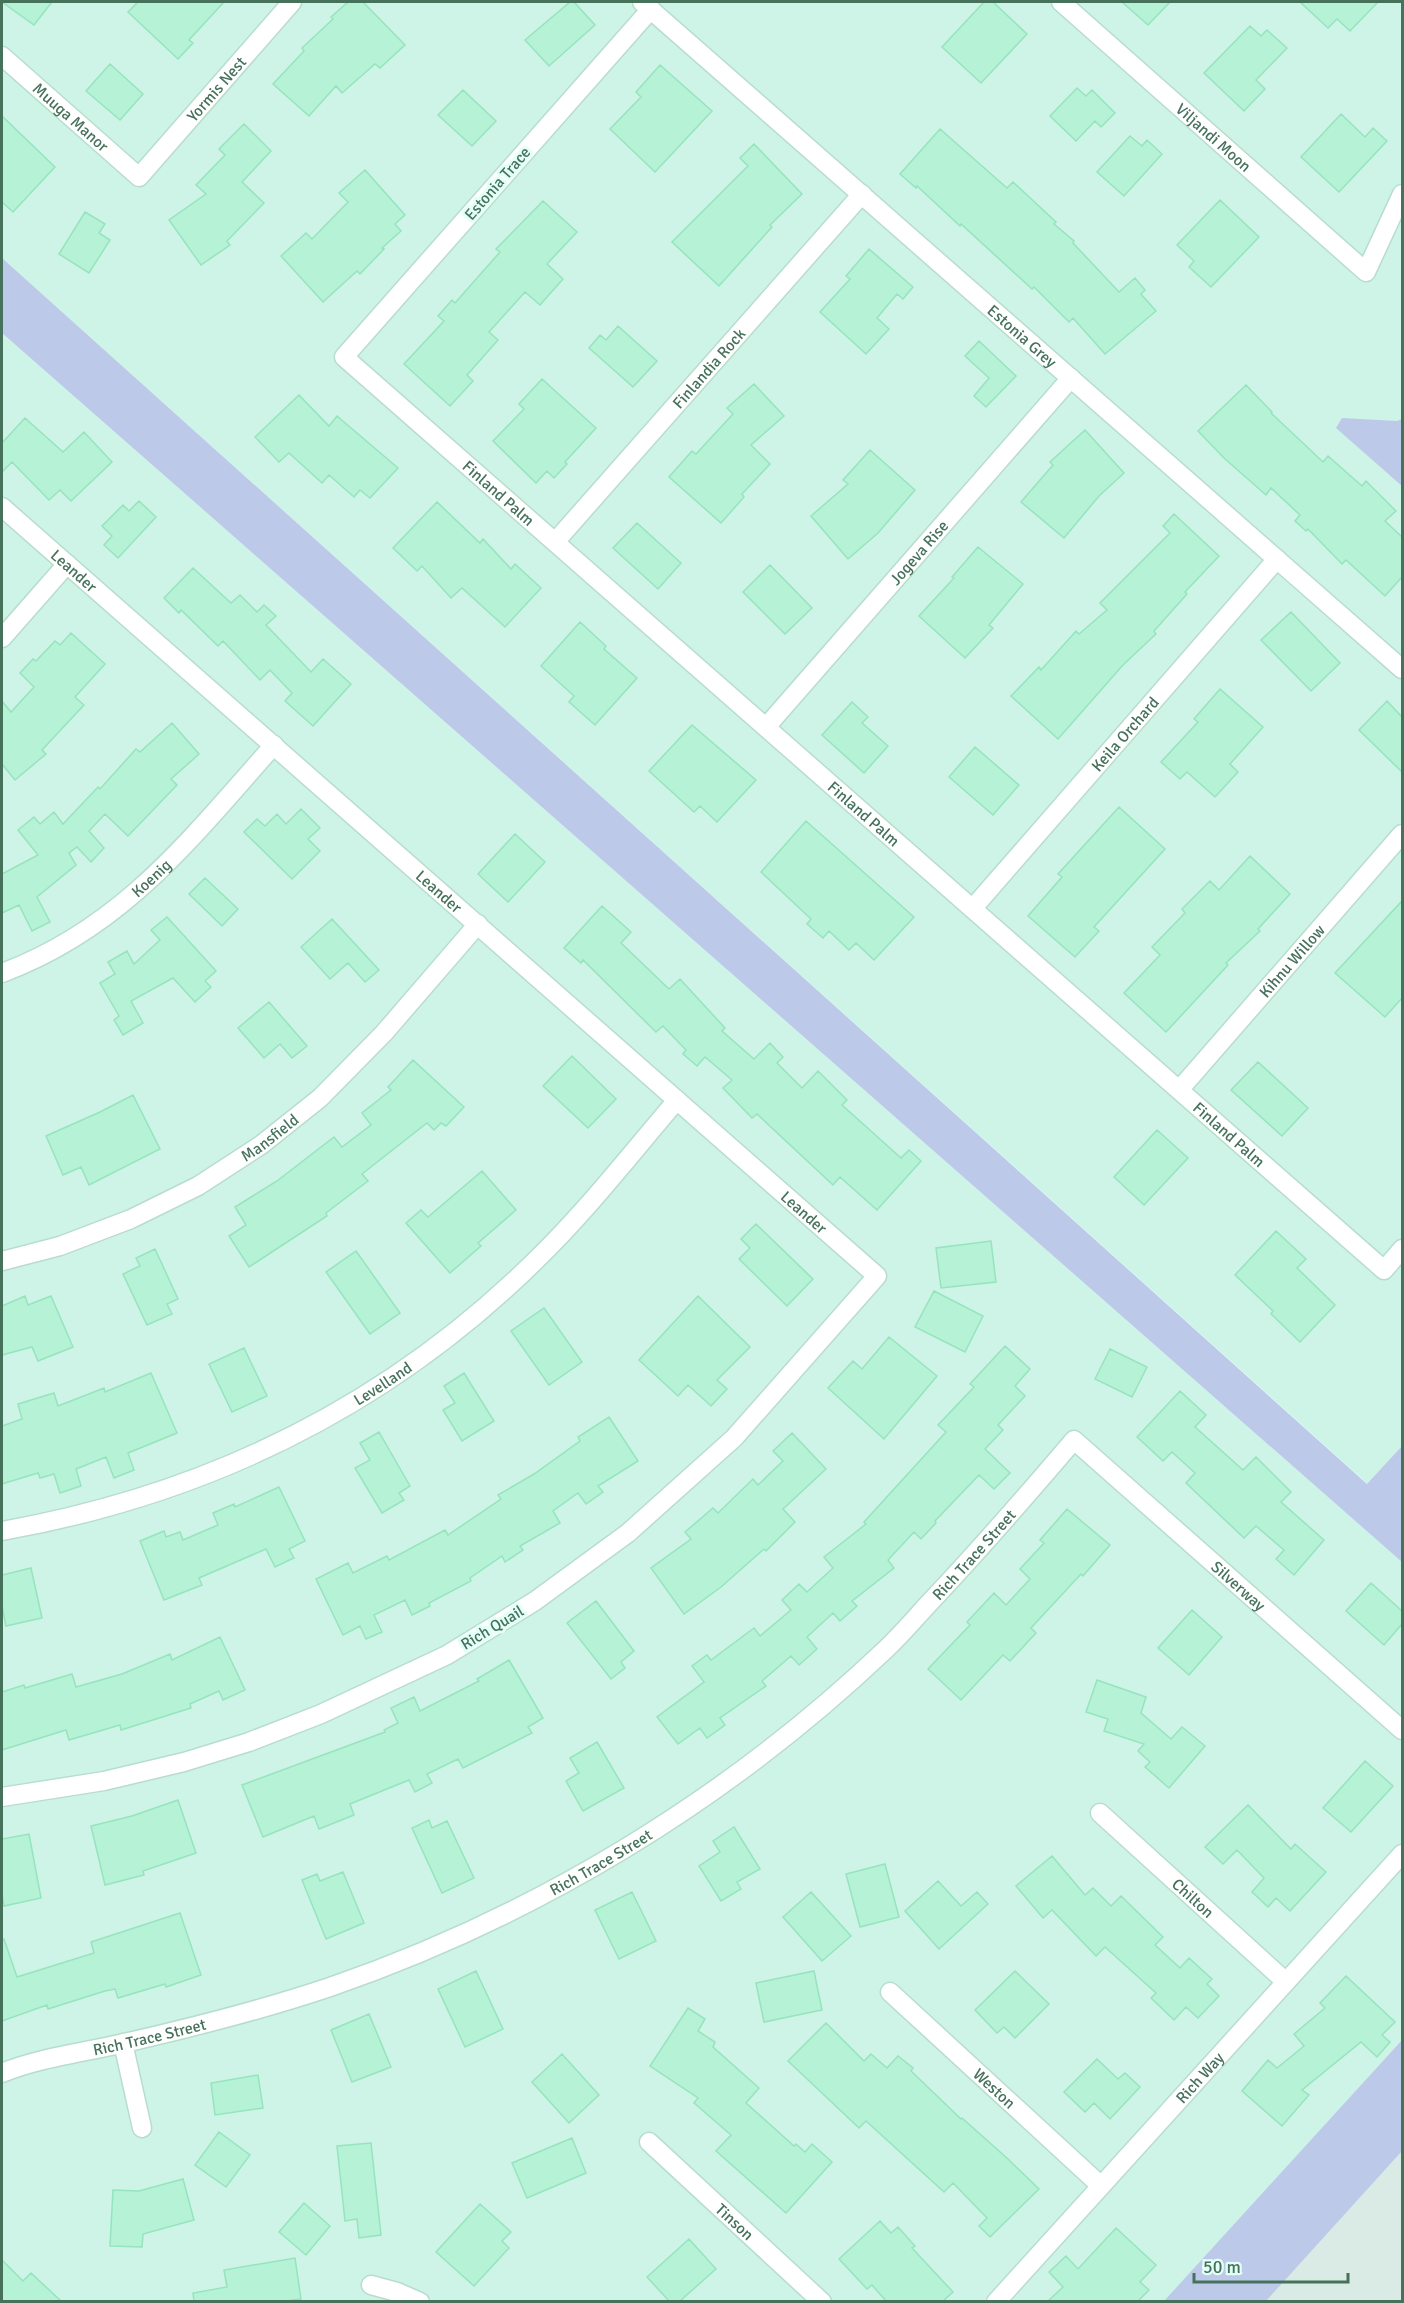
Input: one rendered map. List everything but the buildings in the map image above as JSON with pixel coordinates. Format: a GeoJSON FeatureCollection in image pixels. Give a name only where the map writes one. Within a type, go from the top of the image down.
{"type":"FeatureCollection","features":[{"type":"Feature","properties":{"kind":"street","name":"Yormis Nest"},"geometry":{"type":"LineString","coordinates":[[139,177],[292,2]]}},
{"type":"Feature","properties":{"kind":"street","name":"Viljandi Moon"},"geometry":{"type":"LineString","coordinates":[[1061,2],[1366,272],[1402,194]]}},
{"type":"Feature","properties":{"kind":"street","name":"Estonia Grey"},"geometry":{"type":"LineString","coordinates":[[646,5],[1402,669]]}},
{"type":"Feature","properties":{"kind":"street","name":"Estonia Trace"},"geometry":{"type":"LineString","coordinates":[[344,357],[646,5]]}},
{"type":"Feature","properties":{"kind":"street","name":"Muuga Manor"},"geometry":{"type":"LineString","coordinates":[[2,56],[139,177]]}},
{"type":"Feature","properties":{"kind":"street","name":"Finlandia Rock"},"geometry":{"type":"LineString","coordinates":[[555,542],[861,194]]}},
{"type":"Feature","properties":{"kind":"street","name":"Finland Palm"},"geometry":{"type":"LineString","coordinates":[[344,357],[1384,1270],[1402,1249]]}},
{"type":"Feature","properties":{"kind":"street","name":"Jogeva Rise"},"geometry":{"type":"LineString","coordinates":[[766,727],[1071,378]]}},
{"type":"Feature","properties":{"kind":"street","name":"Leander"},"geometry":{"type":"LineString","coordinates":[[2,507],[877,1276]]}},
{"type":"Feature","properties":{"kind":"street","name":"Keila Orchard"},"geometry":{"type":"LineString","coordinates":[[973,908],[1277,559]]}},
{"type":"Feature","properties":{"kind":"street"},"geometry":{"type":"LineString","coordinates":[[2,638],[67,564]]}},
{"type":"Feature","properties":{"kind":"street","name":"Koenig"},"geometry":{"type":"LineString","coordinates":[[2,973],[22,966],[64,944],[103,919],[140,890],[274,745]]}},
{"type":"Feature","properties":{"kind":"street","name":"Kihnu Willow"},"geometry":{"type":"LineString","coordinates":[[1180,1089],[1402,834]]}},
{"type":"Feature","properties":{"kind":"street","name":"Mansfield"},"geometry":{"type":"LineString","coordinates":[[2,1262],[60,1246],[131,1220],[198,1186],[261,1145],[320,1098],[384,1033],[478,924]]}},
{"type":"Feature","properties":{"kind":"street","name":"Levelland"},"geometry":{"type":"LineString","coordinates":[[2,1531],[93,1512],[169,1489],[249,1458],[317,1424],[398,1373],[472,1319],[533,1263],[599,1193],[677,1100]]}},
{"type":"Feature","properties":{"kind":"street","name":"Rich Quail"},"geometry":{"type":"LineString","coordinates":[[2,1797],[104,1781],[184,1762],[249,1742],[321,1714],[447,1654],[535,1601],[628,1533],[734,1438],[877,1276]]}},
{"type":"Feature","properties":{"kind":"street","name":"Silverway"},"geometry":{"type":"LineString","coordinates":[[1074,1440],[1402,1730]]}},
{"type":"Feature","properties":{"kind":"street","name":"Rich Trace Street"},"geometry":{"type":"LineString","coordinates":[[2,2073],[45,2060],[266,2007],[393,1965],[489,1924],[619,1854],[720,1788],[836,1695],[879,1656],[977,1552],[1074,1440]]}},
{"type":"Feature","properties":{"kind":"street","name":"Chilton"},"geometry":{"type":"LineString","coordinates":[[1100,1813],[1286,1982]]}},
{"type":"Feature","properties":{"kind":"street","name":"Rich Way"},"geometry":{"type":"LineString","coordinates":[[996,2301],[1402,1854]]}},
{"type":"Feature","properties":{"kind":"street","name":"Weston"},"geometry":{"type":"LineString","coordinates":[[890,1992],[1100,2185]]}},
{"type":"Feature","properties":{"kind":"street"},"geometry":{"type":"LineString","coordinates":[[123,2043],[142,2128]]}},
{"type":"Feature","properties":{"kind":"street","name":"Tinson"},"geometry":{"type":"LineString","coordinates":[[648,2142],[822,2301]]}},
{"type":"Feature","properties":{"kind":"street"},"geometry":{"type":"LineString","coordinates":[[371,2285],[420,2301]]}},
{"type":"Feature","properties":{"kind":"shaded area"},"geometry":{"type":"Polygon","coordinates":[[[2,2],[1402,2],[1402,1446],[1368,1484],[2,258],[2,2]]]}},
{"type":"Feature","properties":{"kind":"shaded area"},"geometry":{"type":"Polygon","coordinates":[[[2,258],[1367,1484],[1402,1446],[1402,1562],[2,333],[2,258]]]}},
{"type":"Feature","properties":{"kind":"shaded area"},"geometry":{"type":"Polygon","coordinates":[[[2,333],[1402,1562],[1402,2040],[1164,2301],[2,2301],[2,333]]]}},
{"type":"Feature","properties":{"kind":"shaded area"},"geometry":{"type":"Polygon","coordinates":[[[1342,418],[1397,421],[1402,419],[1402,486],[1336,428],[1342,418]]]}},
{"type":"Feature","properties":{"kind":"shaded area"},"geometry":{"type":"Polygon","coordinates":[[[1402,2040],[1402,2151],[1266,2301],[1164,2301],[1402,2040]]]}},
{"type":"Feature","properties":{"kind":"shaded area"},"geometry":{"type":"Polygon","coordinates":[[[1402,2059],[1402,2301],[1182,2301],[1402,2059]]]}}]}
